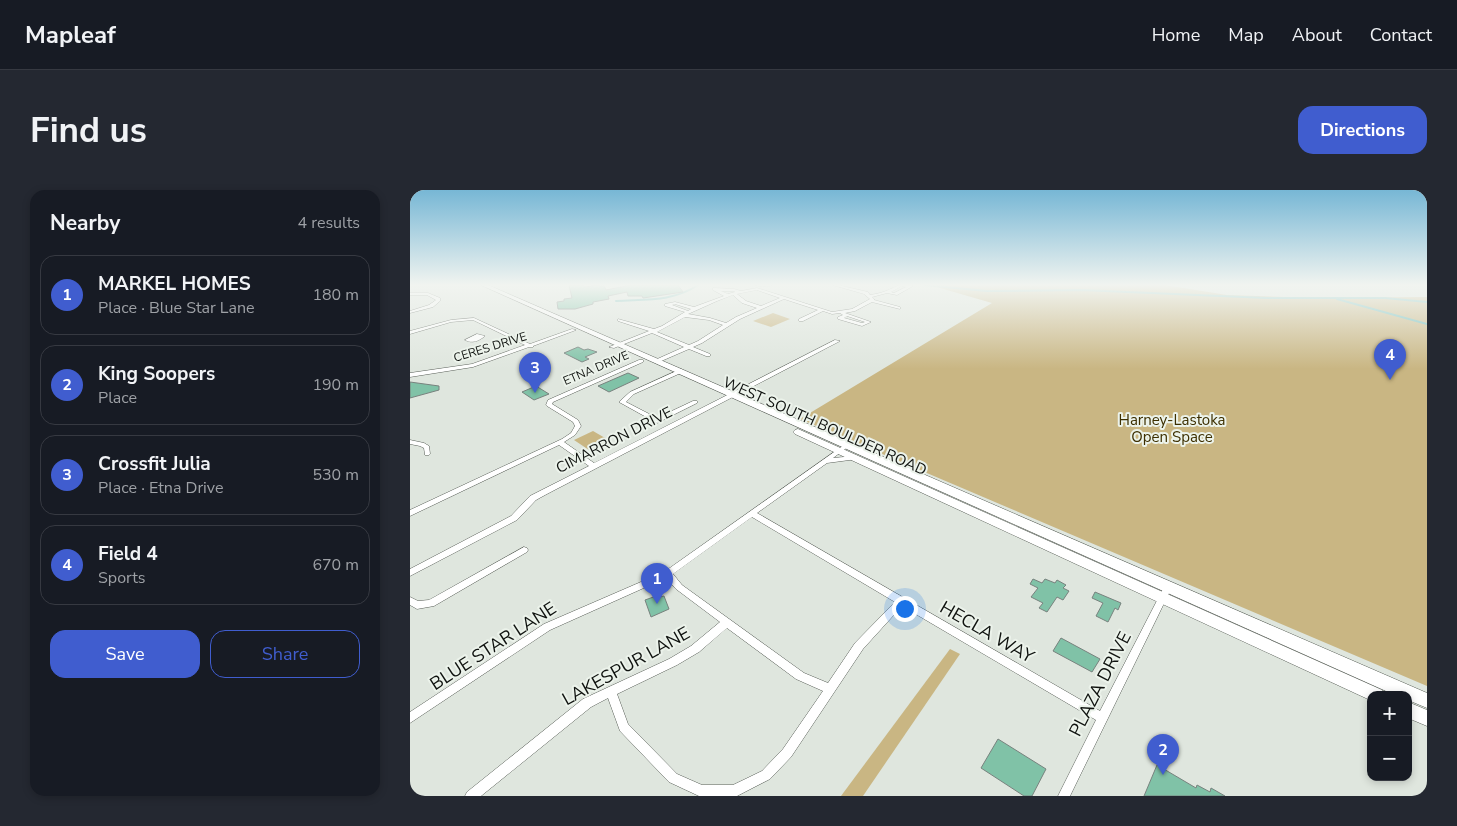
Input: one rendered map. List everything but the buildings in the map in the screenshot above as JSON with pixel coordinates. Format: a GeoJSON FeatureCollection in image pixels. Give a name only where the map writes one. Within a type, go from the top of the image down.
{"type":"FeatureCollection","features":[{"type":"Feature","properties":{"kind":"main road","name":"WEST SOUTH BOULDER ROAD"},"geometry":{"type":"LineString","coordinates":[[537,313],[574,330],[657,361],[677,373],[729,397],[1165,592]]}},
{"type":"Feature","properties":{"kind":"main road","name":"WEST SOUTH BOULDER ROAD"},"geometry":{"type":"LineString","coordinates":[[546,313],[616,346],[641,361],[677,373]]}},
{"type":"Feature","properties":{"kind":"main road","name":"WEST SOUTH BOULDER ROAD"},"geometry":{"type":"LineString","coordinates":[[843,447],[856,458],[1165,592]]}},
{"type":"Feature","properties":{"kind":"main road"},"geometry":{"type":"LineString","coordinates":[[1165,592],[1368,691]]}},
{"type":"Feature","properties":{"kind":"main road"},"geometry":{"type":"LineString","coordinates":[[1165,592],[1427,701]]}},
{"type":"Feature","properties":{"kind":"main road"},"geometry":{"type":"LineString","coordinates":[[1412,712],[1427,718]]}},
{"type":"Feature","properties":{"kind":"street"},"geometry":{"type":"LineString","coordinates":[[657,361],[689,347],[751,313]]}},
{"type":"Feature","properties":{"kind":"street"},"geometry":{"type":"LineString","coordinates":[[802,320],[815,313]]}},
{"type":"Feature","properties":{"kind":"street"},"geometry":{"type":"LineString","coordinates":[[835,313],[844,314],[869,322],[862,326],[840,318],[844,314]]}},
{"type":"Feature","properties":{"kind":"street"},"geometry":{"type":"LineString","coordinates":[[616,346],[654,331],[686,314],[727,325]]}},
{"type":"Feature","properties":{"kind":"street"},"geometry":{"type":"LineString","coordinates":[[410,333],[451,321],[479,319],[531,346]]}},
{"type":"Feature","properties":{"kind":"street"},"geometry":{"type":"LineString","coordinates":[[620,320],[654,331],[708,355]]}},
{"type":"Feature","properties":{"kind":"street"},"geometry":{"type":"LineString","coordinates":[[482,336],[500,330]]}},
{"type":"Feature","properties":{"kind":"street","name":"CERES DRIVE"},"geometry":{"type":"LineString","coordinates":[[410,375],[473,365],[574,330]]}},
{"type":"Feature","properties":{"kind":"street","name":"CIMARRON DRIVE"},"geometry":{"type":"LineString","coordinates":[[410,573],[514,518],[533,498],[837,341]]}},
{"type":"Feature","properties":{"kind":"street","name":"ETNA DRIVE"},"geometry":{"type":"LineString","coordinates":[[575,432],[578,426],[576,421],[549,405],[550,400],[641,361]]}},
{"type":"Feature","properties":{"kind":"street"},"geometry":{"type":"LineString","coordinates":[[677,373],[632,393],[622,402],[657,421],[695,402]]}},
{"type":"Feature","properties":{"kind":"street","name":"CIMARRON DRIVE"},"geometry":{"type":"LineString","coordinates":[[410,512],[559,442],[575,432]]}},
{"type":"Feature","properties":{"kind":"street"},"geometry":{"type":"LineString","coordinates":[[410,442],[427,447],[427,454]]}},
{"type":"Feature","properties":{"kind":"street"},"geometry":{"type":"LineString","coordinates":[[559,442],[594,466]]}},
{"type":"Feature","properties":{"kind":"street","name":"BLUE STAR LANE"},"geometry":{"type":"LineString","coordinates":[[410,718],[547,627],[667,574],[843,447]]}},
{"type":"Feature","properties":{"kind":"street"},"geometry":{"type":"LineString","coordinates":[[823,462],[839,458],[856,458]]}},
{"type":"Feature","properties":{"kind":"street","name":"HECLA WAY"},"geometry":{"type":"LineString","coordinates":[[752,514],[1102,718]]}},
{"type":"Feature","properties":{"kind":"street"},"geometry":{"type":"LineString","coordinates":[[410,601],[417,605],[431,603],[524,550]]}},
{"type":"Feature","properties":{"kind":"street"},"geometry":{"type":"LineString","coordinates":[[667,574],[679,587],[800,676],[830,689]]}},
{"type":"Feature","properties":{"kind":"street","name":"PLAZA DRIVE"},"geometry":{"type":"LineString","coordinates":[[1064,796],[1165,592]]}},
{"type":"Feature","properties":{"kind":"street"},"geometry":{"type":"LineString","coordinates":[[611,691],[624,727],[672,778],[702,791],[734,791],[766,775],[787,753],[858,646],[901,601]]}},
{"type":"Feature","properties":{"kind":"street","name":"LAKESPUR LANE"},"geometry":{"type":"LineString","coordinates":[[471,796],[587,703],[673,662],[695,649],[727,622]]}},
{"type":"Feature","properties":{"kind":"green space"},"geometry":{"type":"Polygon","coordinates":[[[772,313],[790,319],[771,327],[753,321],[772,313]]]}},
{"type":"Feature","properties":{"kind":"green space","name":"Harney-Lastoka Open Space"},"geometry":{"type":"Polygon","coordinates":[[[975,313],[1427,313],[1427,686],[800,419],[975,313]]]}},
{"type":"Feature","properties":{"kind":"green space"},"geometry":{"type":"Polygon","coordinates":[[[593,431],[612,442],[592,452],[574,440],[593,431]]]}},
{"type":"Feature","properties":{"kind":"green space"},"geometry":{"type":"Polygon","coordinates":[[[950,649],[960,654],[863,796],[841,796],[950,649]]]}},
{"type":"Feature","properties":{"kind":"waterway"},"geometry":{"type":"LineString","coordinates":[[1388,313],[1427,324]]}},
{"type":"Feature","properties":{"kind":"place","name":"Field 4"},"geometry":{"type":"Point","coordinates":[1390,380]}},
{"type":"Feature","properties":{"kind":"place","name":"Crossfit Julia"},"geometry":{"type":"Point","coordinates":[535,393]}},
{"type":"Feature","properties":{"kind":"place","name":"MARKEL HOMES"},"geometry":{"type":"Point","coordinates":[657,604]}},
{"type":"Feature","properties":{"kind":"place","name":"King Soopers"},"geometry":{"type":"Point","coordinates":[1163,775]}}]}
